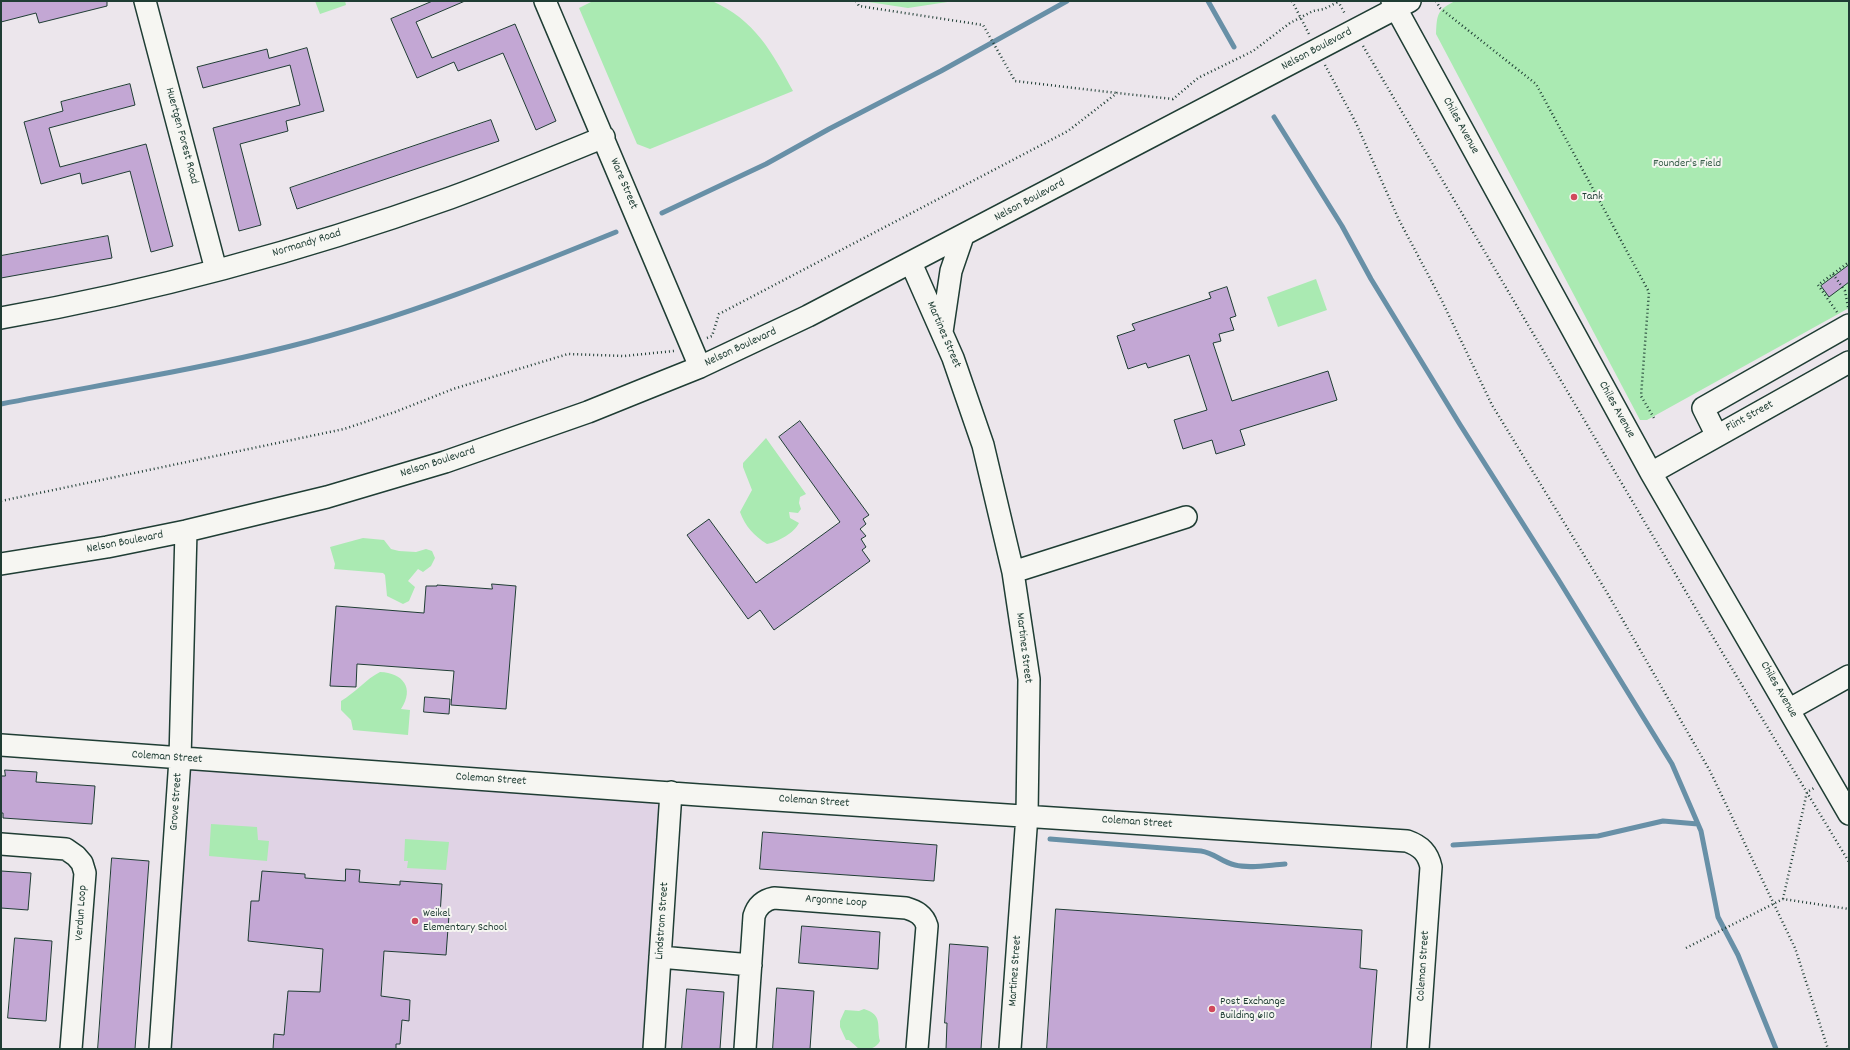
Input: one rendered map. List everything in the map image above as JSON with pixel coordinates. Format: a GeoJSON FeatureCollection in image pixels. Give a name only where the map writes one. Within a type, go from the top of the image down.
{"type":"FeatureCollection","features":[{"type":"Feature","properties":{"kind":"street","name":"Huertgen Forest Road"},"geometry":{"type":"LineString","coordinates":[[145,1],[216,270]]}},
{"type":"Feature","properties":{"kind":"street","name":"Ware Street"},"geometry":{"type":"LineString","coordinates":[[545,1],[604,137],[700,367]]}},
{"type":"Feature","properties":{"kind":"street","name":"Nelson Boulevard"},"geometry":{"type":"LineString","coordinates":[[1,567],[11,563],[186,531],[327,497],[445,462],[588,412],[700,367],[808,316],[911,263],[1354,31],[1399,3]]}},
{"type":"Feature","properties":{"kind":"street","name":"Chiles Avenue"},"geometry":{"type":"LineString","coordinates":[[1399,3],[1651,473],[1849,814]]}},
{"type":"Feature","properties":{"kind":"street","name":"Normandy Road"},"geometry":{"type":"LineString","coordinates":[[1,318],[135,290],[294,249],[450,198],[604,137]]}},
{"type":"Feature","properties":{"kind":"street"},"geometry":{"type":"LineString","coordinates":[[942,332],[951,271],[962,236]]}},
{"type":"Feature","properties":{"kind":"street","name":"Martinez Street"},"geometry":{"type":"LineString","coordinates":[[911,263],[942,332],[983,445],[1013,572],[1029,679],[1027,815],[1010,1049]]}},
{"type":"Feature","properties":{"kind":"street"},"geometry":{"type":"LineString","coordinates":[[1717,436],[1703,408],[1844,320]]}},
{"type":"Feature","properties":{"kind":"street","name":"Flint Street"},"geometry":{"type":"LineString","coordinates":[[1651,473],[1849,362]]}},
{"type":"Feature","properties":{"kind":"street"},"geometry":{"type":"LineString","coordinates":[[1013,572],[1186,517]]}},
{"type":"Feature","properties":{"kind":"street","name":"Grove Street"},"geometry":{"type":"LineString","coordinates":[[160,1049],[180,759],[186,531]]}},
{"type":"Feature","properties":{"kind":"street"},"geometry":{"type":"LineString","coordinates":[[1790,710],[1841,680]]}},
{"type":"Feature","properties":{"kind":"street","name":"Coleman Street"},"geometry":{"type":"LineString","coordinates":[[1,746],[1407,841],[1419,846],[1429,859],[1431,868],[1418,1049]]}},
{"type":"Feature","properties":{"kind":"street","name":"Lindstrom Street"},"geometry":{"type":"LineString","coordinates":[[654,1049],[671,792]]}},
{"type":"Feature","properties":{"kind":"street","name":"Verdun Loop"},"geometry":{"type":"LineString","coordinates":[[1,844],[66,850],[76,856],[82,863],[85,872],[72,1049]]}},
{"type":"Feature","properties":{"kind":"street","name":"Argonne Loop"},"geometry":{"type":"LineString","coordinates":[[745,1049],[754,916],[759,906],[767,899],[774,898],[906,908],[913,910],[922,916],[927,926],[917,1049]]}},
{"type":"Feature","properties":{"kind":"street"},"geometry":{"type":"LineString","coordinates":[[660,957],[751,965]]}},
{"type":"Feature","properties":{"kind":"path"},"geometry":{"type":"LineString","coordinates":[[856,1],[859,6],[983,25],[1014,81],[1117,93]]}},
{"type":"Feature","properties":{"kind":"path"},"geometry":{"type":"LineString","coordinates":[[1292,1],[1356,123],[1384,188],[1441,299],[1492,405],[1606,591],[1710,771],[1795,948],[1828,1049]]}},
{"type":"Feature","properties":{"kind":"path"},"geometry":{"type":"LineString","coordinates":[[1338,1],[1354,31],[1650,532],[1849,862]]}},
{"type":"Feature","properties":{"kind":"path"},"geometry":{"type":"LineString","coordinates":[[1436,1],[1440,8],[1536,84],[1649,292],[1641,396],[1654,418]]}},
{"type":"Feature","properties":{"kind":"path"},"geometry":{"type":"LineString","coordinates":[[1844,320],[1818,285],[1849,263]]}},
{"type":"Feature","properties":{"kind":"path"},"geometry":{"type":"LineString","coordinates":[[1833,274],[1845,291],[1849,310]]}},
{"type":"Feature","properties":{"kind":"path"},"geometry":{"type":"LineString","coordinates":[[1783,899],[1807,792],[1830,779]]}},
{"type":"Feature","properties":{"kind":"path"},"geometry":{"type":"LineString","coordinates":[[1686,948],[1783,899],[1849,909]]}},
{"type":"Feature","properties":{"kind":"shaded area","name":"Weikel Elementary School"},"geometry":{"type":"Polygon","coordinates":[[[180,759],[671,792],[653,1049],[160,1049],[180,759]]]}},
{"type":"Feature","properties":{"kind":"green space"},"geometry":{"type":"Polygon","coordinates":[[[315,1],[345,1],[346,5],[320,14],[315,1]]]}},
{"type":"Feature","properties":{"kind":"green space"},"geometry":{"type":"Polygon","coordinates":[[[593,1],[712,1],[740,18],[761,38],[778,63],[793,91],[650,149],[637,144],[579,8],[593,1]]]}},
{"type":"Feature","properties":{"kind":"green space"},"geometry":{"type":"Polygon","coordinates":[[[862,1],[954,1],[908,8],[862,1]]]}},
{"type":"Feature","properties":{"kind":"green space","name":"Founder's Field"},"geometry":{"type":"Polygon","coordinates":[[[1455,1],[1849,1],[1849,308],[1647,420],[1640,420],[1436,34],[1439,13],[1455,1]]]}},
{"type":"Feature","properties":{"kind":"green space"},"geometry":{"type":"Polygon","coordinates":[[[1316,279],[1327,310],[1278,327],[1267,297],[1316,279]]]}},
{"type":"Feature","properties":{"kind":"green space"},"geometry":{"type":"Polygon","coordinates":[[[766,438],[806,494],[800,497],[799,503],[801,509],[798,513],[789,512],[790,518],[799,523],[797,527],[785,536],[767,544],[750,530],[744,522],[740,512],[752,490],[743,467],[743,463],[766,438]]]}},
{"type":"Feature","properties":{"kind":"green space"},"geometry":{"type":"Polygon","coordinates":[[[363,538],[384,540],[391,549],[399,551],[416,552],[426,549],[432,551],[435,558],[431,566],[423,572],[418,569],[408,581],[415,587],[409,601],[403,604],[387,596],[385,575],[383,573],[334,569],[335,564],[330,547],[363,538]]]}},
{"type":"Feature","properties":{"kind":"green space"},"geometry":{"type":"Polygon","coordinates":[[[380,672],[395,675],[407,688],[405,701],[401,709],[410,710],[408,735],[353,730],[351,720],[341,710],[341,701],[380,672]]]}},
{"type":"Feature","properties":{"kind":"green space"},"geometry":{"type":"Polygon","coordinates":[[[211,824],[257,827],[258,840],[269,841],[267,861],[209,856],[211,824]]]}},
{"type":"Feature","properties":{"kind":"green space"},"geometry":{"type":"Polygon","coordinates":[[[405,839],[449,842],[446,870],[407,868],[408,861],[404,861],[405,839]]]}},
{"type":"Feature","properties":{"kind":"green space"},"geometry":{"type":"Polygon","coordinates":[[[864,1009],[877,1018],[880,1041],[874,1047],[859,1049],[849,1040],[846,1040],[840,1027],[840,1021],[845,1010],[859,1011],[864,1009]]]}},
{"type":"Feature","properties":{"kind":"building"},"geometry":{"type":"Polygon","coordinates":[[[1,1],[107,1],[107,6],[39,23],[36,13],[1,22],[1,1]]]}},
{"type":"Feature","properties":{"kind":"building"},"geometry":{"type":"Polygon","coordinates":[[[433,1],[465,1],[416,22],[432,58],[515,24],[556,121],[536,130],[503,53],[458,71],[454,62],[417,78],[391,19],[433,1]]]}},
{"type":"Feature","properties":{"kind":"building"},"geometry":{"type":"Polygon","coordinates":[[[307,48],[324,111],[286,121],[288,131],[240,144],[261,225],[239,231],[213,128],[300,105],[290,65],[203,88],[197,67],[267,49],[269,58],[307,48]]]}},
{"type":"Feature","properties":{"kind":"building"},"geometry":{"type":"Polygon","coordinates":[[[130,84],[135,105],[49,128],[60,167],[146,144],[173,246],[151,252],[130,171],[82,184],[80,173],[41,184],[24,122],[63,111],[61,102],[130,84]]]}},
{"type":"Feature","properties":{"kind":"building"},"geometry":{"type":"Polygon","coordinates":[[[491,120],[499,141],[297,209],[290,188],[491,120]]]}},
{"type":"Feature","properties":{"kind":"building"},"geometry":{"type":"Polygon","coordinates":[[[108,236],[112,258],[1,278],[1,256],[108,236]]]}},
{"type":"Feature","properties":{"kind":"building"},"geometry":{"type":"Polygon","coordinates":[[[1849,265],[1849,282],[1829,297],[1821,286],[1849,265]]]}},
{"type":"Feature","properties":{"kind":"building"},"geometry":{"type":"Polygon","coordinates":[[[1227,287],[1236,316],[1230,318],[1234,330],[1219,334],[1221,341],[1213,343],[1232,401],[1328,371],[1337,400],[1240,430],[1245,445],[1216,454],[1212,440],[1183,449],[1174,420],[1207,410],[1189,355],[1148,368],[1146,363],[1128,369],[1117,336],[1135,330],[1132,324],[1211,298],[1209,293],[1227,287]]]}},
{"type":"Feature","properties":{"kind":"building"},"geometry":{"type":"Polygon","coordinates":[[[800,421],[869,515],[863,519],[866,524],[860,529],[866,536],[861,539],[866,547],[862,550],[870,561],[774,630],[760,610],[748,619],[687,535],[709,519],[756,583],[840,522],[779,437],[800,421]]]}},
{"type":"Feature","properties":{"kind":"building"},"geometry":{"type":"Polygon","coordinates":[[[492,584],[516,586],[506,709],[451,705],[454,671],[357,664],[356,687],[330,686],[336,606],[424,613],[426,586],[437,585],[492,589],[492,584]]]}},
{"type":"Feature","properties":{"kind":"building"},"geometry":{"type":"Polygon","coordinates":[[[425,697],[450,699],[449,714],[424,712],[425,697]]]}},
{"type":"Feature","properties":{"kind":"building"},"geometry":{"type":"Polygon","coordinates":[[[5,770],[37,772],[36,782],[95,786],[92,824],[3,818],[3,813],[1,813],[1,776],[5,776],[5,770]]]}},
{"type":"Feature","properties":{"kind":"building"},"geometry":{"type":"Polygon","coordinates":[[[763,832],[937,845],[934,881],[760,869],[763,832]]]}},
{"type":"Feature","properties":{"kind":"building"},"geometry":{"type":"Polygon","coordinates":[[[112,858],[149,861],[135,1049],[98,1049],[112,858]]]}},
{"type":"Feature","properties":{"kind":"building"},"geometry":{"type":"Polygon","coordinates":[[[346,869],[360,870],[359,882],[400,885],[400,881],[442,884],[440,915],[449,915],[446,955],[384,951],[381,996],[410,1000],[409,1021],[402,1020],[400,1044],[396,1044],[396,1049],[273,1049],[274,1034],[284,1035],[288,991],[320,992],[323,949],[248,941],[251,901],[259,901],[262,871],[305,874],[305,878],[345,881],[346,869]]]}},
{"type":"Feature","properties":{"kind":"building"},"geometry":{"type":"Polygon","coordinates":[[[1,871],[31,873],[28,910],[1,908],[1,871]]]}},
{"type":"Feature","properties":{"kind":"building","name":"Post Exchange Building 6110"},"geometry":{"type":"Polygon","coordinates":[[[1056,909],[1362,930],[1360,968],[1377,970],[1371,1049],[1047,1049],[1056,909]]]}},
{"type":"Feature","properties":{"kind":"building"},"geometry":{"type":"Polygon","coordinates":[[[802,926],[880,932],[878,969],[799,963],[802,926]]]}},
{"type":"Feature","properties":{"kind":"building"},"geometry":{"type":"Polygon","coordinates":[[[15,938],[52,941],[46,1021],[8,1018],[15,938]]]}},
{"type":"Feature","properties":{"kind":"building"},"geometry":{"type":"Polygon","coordinates":[[[950,944],[988,947],[981,1049],[946,1049],[947,1023],[945,1023],[950,944]]]}},
{"type":"Feature","properties":{"kind":"building"},"geometry":{"type":"Polygon","coordinates":[[[777,988],[814,991],[810,1049],[773,1049],[777,988]]]}},
{"type":"Feature","properties":{"kind":"building"},"geometry":{"type":"Polygon","coordinates":[[[687,989],[724,992],[720,1049],[682,1049],[687,989]]]}},
{"type":"Feature","properties":{"kind":"waterway"},"geometry":{"type":"LineString","coordinates":[[662,213],[766,164],[829,129],[941,71],[1067,1]]}},
{"type":"Feature","properties":{"kind":"waterway"},"geometry":{"type":"LineString","coordinates":[[1208,1],[1234,47]]}},
{"type":"Feature","properties":{"kind":"waterway"},"geometry":{"type":"LineString","coordinates":[[1274,117],[1342,226],[1371,279],[1459,423],[1558,579],[1672,764],[1701,831],[1718,917],[1738,955],[1776,1049]]}},
{"type":"Feature","properties":{"kind":"waterway"},"geometry":{"type":"LineString","coordinates":[[1,404],[219,363],[333,335],[456,295],[616,232]]}},
{"type":"Feature","properties":{"kind":"waterway"},"geometry":{"type":"LineString","coordinates":[[1453,845],[1598,836],[1663,821],[1698,824]]}},
{"type":"Feature","properties":{"kind":"waterway"},"geometry":{"type":"LineString","coordinates":[[1050,839],[1201,851],[1230,864],[1241,866],[1253,867],[1285,864]]}},
{"type":"Feature","properties":{"kind":"place","name":"Tank"},"geometry":{"type":"Point","coordinates":[1574,197]}},
{"type":"Feature","properties":{"kind":"place","name":"Weikel Elementary School"},"geometry":{"type":"Point","coordinates":[415,921]}},
{"type":"Feature","properties":{"kind":"place","name":"Post Exchange Building 6110"},"geometry":{"type":"Point","coordinates":[1212,1009]}}]}
